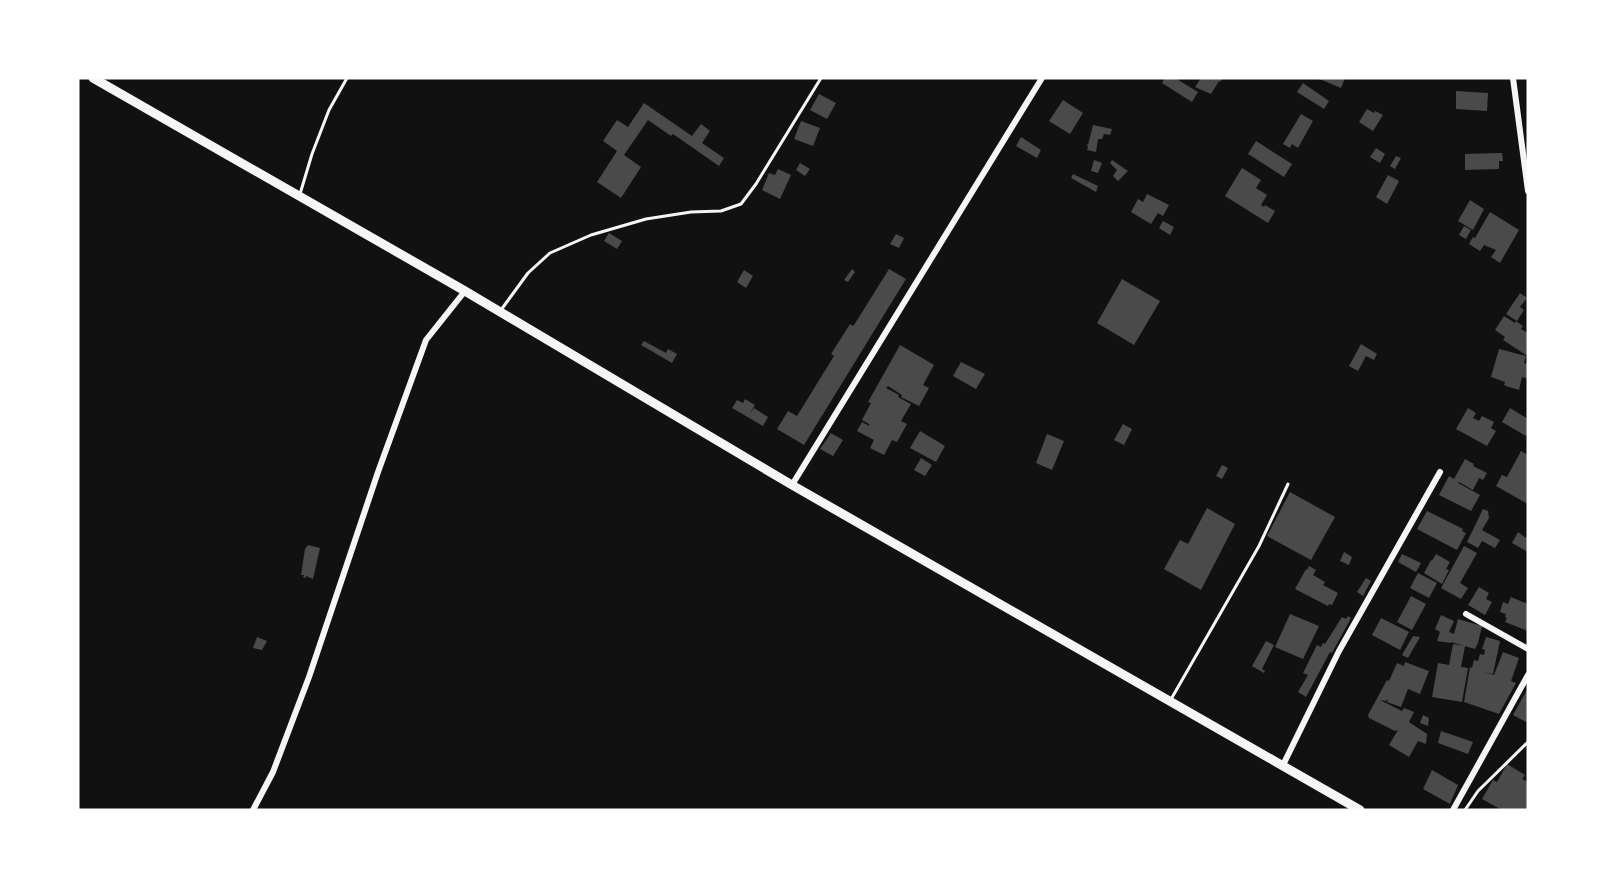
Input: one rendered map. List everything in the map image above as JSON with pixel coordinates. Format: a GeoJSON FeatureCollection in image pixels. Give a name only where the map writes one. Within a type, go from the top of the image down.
{"type":"FeatureCollection","features":[{"type":"Feature","properties":{"kind":"main road"},"geometry":{"type":"LineString","coordinates":[[93,78],[465,291],[792,485],[1360,810]]}},
{"type":"Feature","properties":{"kind":"street"},"geometry":{"type":"LineString","coordinates":[[792,485],[1042,78]]}},
{"type":"Feature","properties":{"kind":"street"},"geometry":{"type":"LineString","coordinates":[[1513,78],[1528,191]]}},
{"type":"Feature","properties":{"kind":"street"},"geometry":{"type":"LineString","coordinates":[[253,810],[273,772],[309,677],[378,471],[426,340],[465,291]]}},
{"type":"Feature","properties":{"kind":"street"},"geometry":{"type":"LineString","coordinates":[[1283,765],[1339,651],[1440,472]]}},
{"type":"Feature","properties":{"kind":"street"},"geometry":{"type":"LineString","coordinates":[[1467,614],[1528,649]]}},
{"type":"Feature","properties":{"kind":"street"},"geometry":{"type":"LineString","coordinates":[[1453,810],[1528,675]]}},
{"type":"Feature","properties":{"kind":"lane"},"geometry":{"type":"LineString","coordinates":[[299,195],[329,110],[347,78]]}},
{"type":"Feature","properties":{"kind":"lane"},"geometry":{"type":"LineString","coordinates":[[500,312],[528,273],[550,253],[591,235],[646,219],[691,212],[721,212],[741,204],[756,184],[821,78]]}},
{"type":"Feature","properties":{"kind":"lane"},"geometry":{"type":"LineString","coordinates":[[1170,701],[1259,546],[1287,484]]}},
{"type":"Feature","properties":{"kind":"lane"},"geometry":{"type":"LineString","coordinates":[[1465,810],[1478,791],[1528,742]]}},
{"type":"Feature","properties":{"kind":"building"},"geometry":{"type":"Polygon","coordinates":[[[1165,78],[1175,78],[1198,92],[1192,102],[1162,83],[1165,78]]]}},
{"type":"Feature","properties":{"kind":"building"},"geometry":{"type":"Polygon","coordinates":[[[1201,78],[1223,78],[1211,94],[1195,87],[1201,78]]]}},
{"type":"Feature","properties":{"kind":"building"},"geometry":{"type":"Polygon","coordinates":[[[1317,78],[1345,78],[1341,88],[1317,78]]]}},
{"type":"Feature","properties":{"kind":"building"},"geometry":{"type":"Polygon","coordinates":[[[1303,83],[1329,101],[1324,109],[1297,92],[1303,83]]]}},
{"type":"Feature","properties":{"kind":"building"},"geometry":{"type":"Polygon","coordinates":[[[1456,91],[1488,93],[1487,111],[1456,109],[1456,91]]]}},
{"type":"Feature","properties":{"kind":"building"},"geometry":{"type":"Polygon","coordinates":[[[819,94],[836,103],[827,119],[810,110],[819,94]]]}},
{"type":"Feature","properties":{"kind":"building"},"geometry":{"type":"Polygon","coordinates":[[[1063,100],[1083,113],[1070,134],[1049,121],[1063,100]]]}},
{"type":"Feature","properties":{"kind":"building"},"geometry":{"type":"Polygon","coordinates":[[[644,103],[692,136],[701,124],[710,131],[702,143],[724,158],[719,166],[673,134],[671,136],[648,120],[624,155],[641,167],[621,198],[597,182],[617,151],[603,141],[617,120],[628,127],[644,103]]]}},
{"type":"Feature","properties":{"kind":"building"},"geometry":{"type":"Polygon","coordinates":[[[1367,109],[1383,115],[1373,131],[1359,122],[1367,109]]]}},
{"type":"Feature","properties":{"kind":"building"},"geometry":{"type":"Polygon","coordinates":[[[1301,114],[1313,121],[1298,148],[1292,144],[1290,148],[1283,144],[1301,114]]]}},
{"type":"Feature","properties":{"kind":"building"},"geometry":{"type":"Polygon","coordinates":[[[801,121],[820,128],[813,146],[794,139],[801,121]]]}},
{"type":"Feature","properties":{"kind":"building"},"geometry":{"type":"Polygon","coordinates":[[[1093,125],[1112,129],[1110,135],[1104,134],[1102,139],[1098,139],[1096,152],[1087,150],[1086,144],[1088,145],[1093,125]]]}},
{"type":"Feature","properties":{"kind":"building"},"geometry":{"type":"Polygon","coordinates":[[[1021,137],[1041,150],[1037,158],[1016,146],[1021,137]]]}},
{"type":"Feature","properties":{"kind":"building"},"geometry":{"type":"Polygon","coordinates":[[[1256,141],[1292,164],[1284,177],[1248,154],[1256,141]]]}},
{"type":"Feature","properties":{"kind":"building"},"geometry":{"type":"Polygon","coordinates":[[[1376,148],[1385,154],[1380,163],[1370,157],[1376,148]]]}},
{"type":"Feature","properties":{"kind":"building"},"geometry":{"type":"Polygon","coordinates":[[[1502,153],[1503,161],[1499,161],[1499,169],[1465,170],[1465,154],[1502,153]]]}},
{"type":"Feature","properties":{"kind":"building"},"geometry":{"type":"Polygon","coordinates":[[[1396,156],[1401,158],[1395,169],[1390,166],[1396,156]]]}},
{"type":"Feature","properties":{"kind":"building"},"geometry":{"type":"Polygon","coordinates":[[[1094,160],[1102,163],[1098,173],[1091,171],[1094,160]]]}},
{"type":"Feature","properties":{"kind":"building"},"geometry":{"type":"Polygon","coordinates":[[[1112,160],[1128,171],[1118,181],[1113,176],[1117,170],[1110,163],[1112,160]]]}},
{"type":"Feature","properties":{"kind":"building"},"geometry":{"type":"Polygon","coordinates":[[[800,163],[810,169],[805,176],[796,170],[800,163]]]}},
{"type":"Feature","properties":{"kind":"building"},"geometry":{"type":"Polygon","coordinates":[[[1242,168],[1261,180],[1256,188],[1267,195],[1261,205],[1275,211],[1268,223],[1225,196],[1242,168]]]}},
{"type":"Feature","properties":{"kind":"building"},"geometry":{"type":"Polygon","coordinates":[[[778,169],[791,175],[780,199],[762,190],[769,173],[775,175],[778,169]]]}},
{"type":"Feature","properties":{"kind":"building"},"geometry":{"type":"Polygon","coordinates":[[[1073,174],[1098,186],[1096,192],[1071,178],[1073,174]]]}},
{"type":"Feature","properties":{"kind":"building"},"geometry":{"type":"Polygon","coordinates":[[[1388,175],[1399,181],[1387,204],[1376,197],[1388,175]]]}},
{"type":"Feature","properties":{"kind":"building"},"geometry":{"type":"Polygon","coordinates":[[[1147,194],[1169,205],[1163,216],[1158,213],[1151,224],[1131,212],[1138,199],[1143,202],[1147,194]]]}},
{"type":"Feature","properties":{"kind":"building"},"geometry":{"type":"Polygon","coordinates":[[[1470,200],[1484,209],[1473,230],[1458,221],[1470,200]]]}},
{"type":"Feature","properties":{"kind":"building"},"geometry":{"type":"Polygon","coordinates":[[[1490,212],[1519,230],[1500,263],[1491,257],[1496,250],[1484,245],[1480,251],[1469,244],[1490,212]]]}},
{"type":"Feature","properties":{"kind":"building"},"geometry":{"type":"Polygon","coordinates":[[[1163,221],[1174,227],[1170,235],[1159,228],[1163,221]]]}},
{"type":"Feature","properties":{"kind":"building"},"geometry":{"type":"Polygon","coordinates":[[[1464,226],[1471,230],[1466,239],[1459,235],[1464,226]]]}},
{"type":"Feature","properties":{"kind":"building"},"geometry":{"type":"Polygon","coordinates":[[[609,233],[622,241],[617,249],[604,241],[609,233]]]}},
{"type":"Feature","properties":{"kind":"building"},"geometry":{"type":"Polygon","coordinates":[[[896,234],[904,238],[899,248],[890,244],[896,234]]]}},
{"type":"Feature","properties":{"kind":"building"},"geometry":{"type":"Polygon","coordinates":[[[852,269],[855,272],[848,282],[844,280],[852,269]]]}},
{"type":"Feature","properties":{"kind":"building"},"geometry":{"type":"Polygon","coordinates":[[[889,269],[906,279],[804,445],[777,429],[788,411],[797,416],[834,356],[831,354],[850,324],[854,325],[889,269]]]}},
{"type":"Feature","properties":{"kind":"building"},"geometry":{"type":"Polygon","coordinates":[[[744,270],[753,276],[746,288],[737,282],[744,270]]]}},
{"type":"Feature","properties":{"kind":"building"},"geometry":{"type":"Polygon","coordinates":[[[1122,279],[1160,301],[1134,345],[1097,323],[1122,279]]]}},
{"type":"Feature","properties":{"kind":"building"},"geometry":{"type":"Polygon","coordinates":[[[1520,293],[1527,298],[1520,307],[1524,310],[1517,321],[1506,314],[1520,293]]]}},
{"type":"Feature","properties":{"kind":"building"},"geometry":{"type":"Polygon","coordinates":[[[1504,316],[1515,323],[1516,321],[1523,326],[1521,329],[1528,333],[1526,355],[1503,340],[1505,337],[1495,330],[1504,316]]]}},
{"type":"Feature","properties":{"kind":"building"},"geometry":{"type":"Polygon","coordinates":[[[644,341],[666,353],[668,349],[677,354],[672,363],[641,345],[644,341]]]}},
{"type":"Feature","properties":{"kind":"building"},"geometry":{"type":"Polygon","coordinates":[[[1361,344],[1377,354],[1374,360],[1366,356],[1358,371],[1349,366],[1361,344]]]}},
{"type":"Feature","properties":{"kind":"building"},"geometry":{"type":"Polygon","coordinates":[[[900,345],[934,365],[923,385],[929,388],[919,406],[901,397],[902,395],[888,386],[886,388],[911,404],[901,421],[907,424],[897,442],[892,440],[884,455],[870,448],[874,440],[857,431],[862,422],[869,426],[862,420],[871,403],[868,402],[900,345]]]}},
{"type":"Feature","properties":{"kind":"building"},"geometry":{"type":"Polygon","coordinates":[[[1499,349],[1526,356],[1524,363],[1528,364],[1528,379],[1522,377],[1519,390],[1506,386],[1505,382],[1491,377],[1499,349]]]}},
{"type":"Feature","properties":{"kind":"building"},"geometry":{"type":"Polygon","coordinates":[[[961,362],[985,374],[976,389],[953,376],[961,362]]]}},
{"type":"Feature","properties":{"kind":"building"},"geometry":{"type":"Polygon","coordinates":[[[745,399],[755,405],[750,413],[754,408],[768,417],[763,426],[732,408],[737,400],[743,403],[745,399]]]}},
{"type":"Feature","properties":{"kind":"building"},"geometry":{"type":"Polygon","coordinates":[[[1468,408],[1476,413],[1473,418],[1479,421],[1482,416],[1494,422],[1491,428],[1496,431],[1487,446],[1456,429],[1468,408]]]}},
{"type":"Feature","properties":{"kind":"building"},"geometry":{"type":"Polygon","coordinates":[[[1510,408],[1528,419],[1526,436],[1502,422],[1510,408]]]}},
{"type":"Feature","properties":{"kind":"building"},"geometry":{"type":"Polygon","coordinates":[[[1123,424],[1132,429],[1124,445],[1114,440],[1123,424]]]}},
{"type":"Feature","properties":{"kind":"building"},"geometry":{"type":"Polygon","coordinates":[[[920,431],[945,446],[936,462],[910,448],[920,431]]]}},
{"type":"Feature","properties":{"kind":"building"},"geometry":{"type":"Polygon","coordinates":[[[831,433],[843,440],[833,456],[820,449],[831,433]]]}},
{"type":"Feature","properties":{"kind":"building"},"geometry":{"type":"Polygon","coordinates":[[[1047,434],[1064,441],[1052,470],[1036,463],[1047,434]]]}},
{"type":"Feature","properties":{"kind":"building"},"geometry":{"type":"Polygon","coordinates":[[[1521,451],[1528,455],[1528,504],[1496,486],[1502,475],[1507,477],[1521,451]]]}},
{"type":"Feature","properties":{"kind":"building"},"geometry":{"type":"Polygon","coordinates":[[[921,458],[932,465],[925,476],[914,470],[921,458]]]}},
{"type":"Feature","properties":{"kind":"building"},"geometry":{"type":"Polygon","coordinates":[[[1465,459],[1487,473],[1483,480],[1479,478],[1473,490],[1458,483],[1480,495],[1471,511],[1439,495],[1449,476],[1454,479],[1465,459]]]}},
{"type":"Feature","properties":{"kind":"building"},"geometry":{"type":"Polygon","coordinates":[[[1222,465],[1228,468],[1222,479],[1216,476],[1222,465]]]}},
{"type":"Feature","properties":{"kind":"building"},"geometry":{"type":"Polygon","coordinates":[[[1290,492],[1335,517],[1311,560],[1267,536],[1290,492]]]}},
{"type":"Feature","properties":{"kind":"building"},"geometry":{"type":"Polygon","coordinates":[[[1207,508],[1235,524],[1201,590],[1164,569],[1180,540],[1188,544],[1207,508]]]}},
{"type":"Feature","properties":{"kind":"building"},"geometry":{"type":"Polygon","coordinates":[[[1483,509],[1488,511],[1489,518],[1482,530],[1500,540],[1495,548],[1482,541],[1478,548],[1467,542],[1483,509]]]}},
{"type":"Feature","properties":{"kind":"building"},"geometry":{"type":"Polygon","coordinates":[[[1427,511],[1463,529],[1462,531],[1466,533],[1457,550],[1417,529],[1427,511]]]}},
{"type":"Feature","properties":{"kind":"building"},"geometry":{"type":"Polygon","coordinates":[[[1518,532],[1526,538],[1528,534],[1528,552],[1512,543],[1518,532]]]}},
{"type":"Feature","properties":{"kind":"building"},"geometry":{"type":"Polygon","coordinates":[[[308,545],[320,548],[313,579],[301,575],[305,549],[308,545]]]}},
{"type":"Feature","properties":{"kind":"building"},"geometry":{"type":"Polygon","coordinates":[[[1464,546],[1477,553],[1460,583],[1468,588],[1461,599],[1441,588],[1464,546]]]}},
{"type":"Feature","properties":{"kind":"building"},"geometry":{"type":"Polygon","coordinates":[[[1344,552],[1352,557],[1349,565],[1340,561],[1344,552]]]}},
{"type":"Feature","properties":{"kind":"building"},"geometry":{"type":"Polygon","coordinates":[[[1402,554],[1421,563],[1416,572],[1398,562],[1402,554]]]}},
{"type":"Feature","properties":{"kind":"building"},"geometry":{"type":"Polygon","coordinates":[[[1436,554],[1450,562],[1442,584],[1424,573],[1436,554]]]}},
{"type":"Feature","properties":{"kind":"building"},"geometry":{"type":"Polygon","coordinates":[[[1309,566],[1316,570],[1313,575],[1325,582],[1323,585],[1338,593],[1332,605],[1328,606],[1295,589],[1309,566]]]}},
{"type":"Feature","properties":{"kind":"building"},"geometry":{"type":"Polygon","coordinates":[[[1418,573],[1437,583],[1429,598],[1410,588],[1418,573]]]}},
{"type":"Feature","properties":{"kind":"building"},"geometry":{"type":"Polygon","coordinates":[[[1366,578],[1371,581],[1363,596],[1357,592],[1366,578]]]}},
{"type":"Feature","properties":{"kind":"building"},"geometry":{"type":"Polygon","coordinates":[[[1479,587],[1489,593],[1486,599],[1492,602],[1485,615],[1468,605],[1479,587]]]}},
{"type":"Feature","properties":{"kind":"building"},"geometry":{"type":"Polygon","coordinates":[[[1411,596],[1426,604],[1412,630],[1397,622],[1411,596]]]}},
{"type":"Feature","properties":{"kind":"building"},"geometry":{"type":"Polygon","coordinates":[[[1511,597],[1528,604],[1528,631],[1505,622],[1506,614],[1500,612],[1503,602],[1508,604],[1511,597]]]}},
{"type":"Feature","properties":{"kind":"building"},"geometry":{"type":"Polygon","coordinates":[[[1290,614],[1319,626],[1303,659],[1275,647],[1290,614]]]}},
{"type":"Feature","properties":{"kind":"building"},"geometry":{"type":"Polygon","coordinates":[[[1441,615],[1454,621],[1449,632],[1454,634],[1458,619],[1482,626],[1475,649],[1451,642],[1437,641],[1440,632],[1435,629],[1441,615]]]}},
{"type":"Feature","properties":{"kind":"building"},"geometry":{"type":"Polygon","coordinates":[[[1348,616],[1351,618],[1306,697],[1298,692],[1308,675],[1303,673],[1317,645],[1321,647],[1323,643],[1325,644],[1342,617],[1346,619],[1348,616]]]}},
{"type":"Feature","properties":{"kind":"building"},"geometry":{"type":"Polygon","coordinates":[[[1381,618],[1409,632],[1400,650],[1372,635],[1381,618]]]}},
{"type":"Feature","properties":{"kind":"building"},"geometry":{"type":"Polygon","coordinates":[[[1413,636],[1420,637],[1408,658],[1402,655],[1413,636]]]}},
{"type":"Feature","properties":{"kind":"building"},"geometry":{"type":"Polygon","coordinates":[[[257,637],[267,641],[262,650],[253,648],[257,637]]]}},
{"type":"Feature","properties":{"kind":"building"},"geometry":{"type":"Polygon","coordinates":[[[1486,637],[1500,641],[1493,674],[1484,672],[1494,675],[1503,652],[1519,658],[1511,681],[1516,683],[1499,714],[1464,702],[1470,667],[1472,668],[1474,660],[1478,661],[1480,654],[1484,655],[1485,650],[1482,649],[1486,637]]]}},
{"type":"Feature","properties":{"kind":"building"},"geometry":{"type":"Polygon","coordinates":[[[1266,641],[1274,645],[1262,669],[1264,673],[1252,666],[1266,641]]]}},
{"type":"Feature","properties":{"kind":"building"},"geometry":{"type":"Polygon","coordinates":[[[1453,644],[1465,646],[1461,667],[1468,668],[1462,702],[1432,697],[1438,663],[1449,665],[1453,644]]]}},
{"type":"Feature","properties":{"kind":"building"},"geometry":{"type":"Polygon","coordinates":[[[1405,662],[1429,671],[1420,694],[1408,689],[1401,707],[1387,702],[1388,700],[1380,700],[1402,711],[1404,708],[1414,712],[1409,722],[1427,734],[1426,744],[1418,741],[1409,757],[1389,745],[1398,730],[1395,731],[1369,718],[1368,715],[1397,663],[1404,666],[1405,662]]]}},
{"type":"Feature","properties":{"kind":"building"},"geometry":{"type":"Polygon","coordinates":[[[1528,688],[1528,723],[1513,715],[1528,688]]]}},
{"type":"Feature","properties":{"kind":"building"},"geometry":{"type":"Polygon","coordinates":[[[1423,715],[1429,718],[1428,726],[1420,723],[1423,715]]]}},
{"type":"Feature","properties":{"kind":"building"},"geometry":{"type":"Polygon","coordinates":[[[1441,731],[1473,742],[1468,754],[1438,743],[1441,731]]]}},
{"type":"Feature","properties":{"kind":"building"},"geometry":{"type":"Polygon","coordinates":[[[1507,764],[1525,775],[1522,779],[1528,782],[1528,810],[1502,810],[1482,799],[1493,780],[1497,782],[1507,764]]]}},
{"type":"Feature","properties":{"kind":"building"},"geometry":{"type":"Polygon","coordinates":[[[1432,770],[1458,785],[1450,804],[1423,789],[1432,770]]]}}]}
